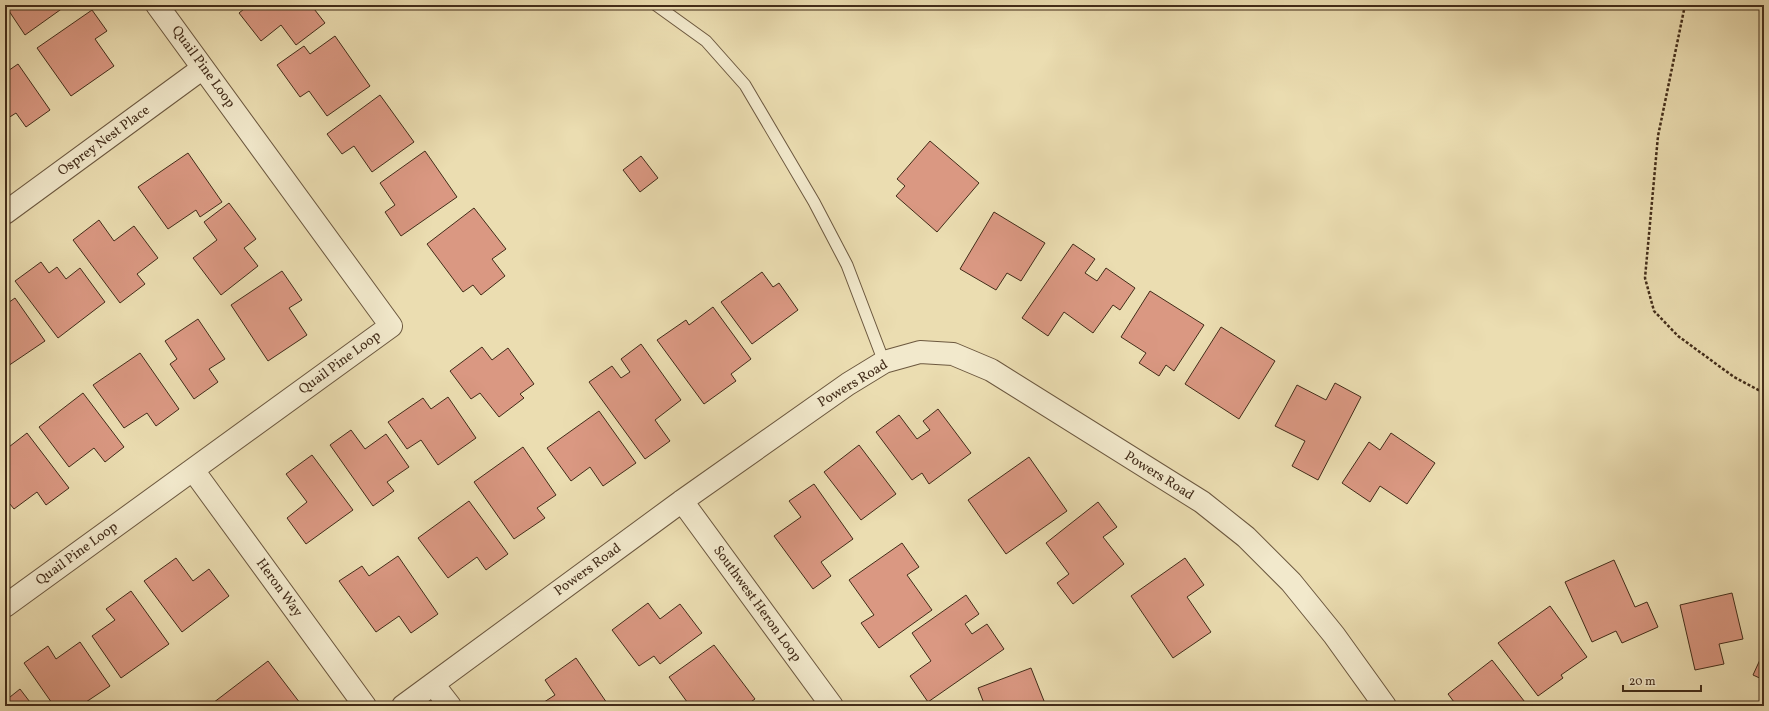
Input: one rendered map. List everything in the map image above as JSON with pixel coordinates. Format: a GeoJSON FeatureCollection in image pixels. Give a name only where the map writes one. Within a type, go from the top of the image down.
{"type":"FeatureCollection","features":[{"type":"Feature","properties":{"kind":"street","name":"Quail Pine Loop"},"geometry":{"type":"LineString","coordinates":[[5,606],[391,326],[157,5]]}},
{"type":"Feature","properties":{"kind":"street","name":"Osprey Nest Place"},"geometry":{"type":"LineString","coordinates":[[5,213],[203,68]]}},
{"type":"Feature","properties":{"kind":"street","name":"Powers Road"},"geometry":{"type":"LineString","coordinates":[[403,706],[682,501],[848,384],[884,362],[920,352],[953,354],[985,367],[1202,502],[1246,538],[1291,582],[1334,635],[1385,706]]}},
{"type":"Feature","properties":{"kind":"street","name":"Heron Way"},"geometry":{"type":"LineString","coordinates":[[192,470],[365,706]]}},
{"type":"Feature","properties":{"kind":"street","name":"Southwest Heron Loop"},"geometry":{"type":"LineString","coordinates":[[682,501],[832,706]]}},
{"type":"Feature","properties":{"kind":"street"},"geometry":{"type":"LineString","coordinates":[[433,684],[450,706]]}},
{"type":"Feature","properties":{"kind":"lane"},"geometry":{"type":"LineString","coordinates":[[656,5],[706,41],[746,85],[814,202],[847,265],[884,362]]}},
{"type":"Feature","properties":{"kind":"path"},"geometry":{"type":"LineString","coordinates":[[1685,5],[1658,136],[1645,278],[1654,310],[1678,336],[1734,377],[1764,392]]}},
{"type":"Feature","properties":{"kind":"building"},"geometry":{"type":"Polygon","coordinates":[[[5,5],[67,5],[25,35],[5,5]]]}},
{"type":"Feature","properties":{"kind":"building"},"geometry":{"type":"Polygon","coordinates":[[[249,5],[311,5],[325,23],[296,45],[281,25],[261,41],[239,13],[249,5]]]}},
{"type":"Feature","properties":{"kind":"building"},"geometry":{"type":"Polygon","coordinates":[[[92,10],[107,31],[95,39],[114,66],[71,96],[37,48],[92,10]]]}},
{"type":"Feature","properties":{"kind":"building"},"geometry":{"type":"Polygon","coordinates":[[[335,36],[370,86],[327,116],[309,91],[300,97],[277,65],[304,46],[310,54],[335,36]]]}},
{"type":"Feature","properties":{"kind":"building"},"geometry":{"type":"Polygon","coordinates":[[[18,64],[50,110],[26,127],[16,113],[5,120],[5,73],[18,64]]]}},
{"type":"Feature","properties":{"kind":"building"},"geometry":{"type":"Polygon","coordinates":[[[380,95],[414,142],[372,172],[354,146],[342,154],[327,134],[380,95]]]}},
{"type":"Feature","properties":{"kind":"building"},"geometry":{"type":"Polygon","coordinates":[[[930,141],[979,183],[937,232],[896,196],[905,186],[897,179],[930,141]]]}},
{"type":"Feature","properties":{"kind":"building"},"geometry":{"type":"Polygon","coordinates":[[[425,151],[457,197],[401,236],[385,212],[395,205],[380,183],[425,151]]]}},
{"type":"Feature","properties":{"kind":"building"},"geometry":{"type":"Polygon","coordinates":[[[188,153],[222,202],[200,217],[196,210],[168,229],[138,187],[188,153]]]}},
{"type":"Feature","properties":{"kind":"building"},"geometry":{"type":"Polygon","coordinates":[[[641,156],[658,178],[640,192],[623,170],[641,156]]]}},
{"type":"Feature","properties":{"kind":"building"},"geometry":{"type":"Polygon","coordinates":[[[229,203],[256,239],[244,248],[258,266],[221,295],[193,258],[217,240],[204,222],[229,203]]]}},
{"type":"Feature","properties":{"kind":"building"},"geometry":{"type":"Polygon","coordinates":[[[474,208],[506,249],[492,259],[505,276],[481,295],[473,285],[463,292],[427,244],[474,208]]]}},
{"type":"Feature","properties":{"kind":"building"},"geometry":{"type":"Polygon","coordinates":[[[994,212],[1045,243],[1021,281],[1007,273],[996,290],[960,269],[994,212]]]}},
{"type":"Feature","properties":{"kind":"building"},"geometry":{"type":"Polygon","coordinates":[[[99,220],[114,241],[134,226],[158,258],[137,274],[145,284],[120,303],[73,240],[99,220]]]}},
{"type":"Feature","properties":{"kind":"building"},"geometry":{"type":"Polygon","coordinates":[[[1073,244],[1095,259],[1085,273],[1097,281],[1106,268],[1135,288],[1120,310],[1113,305],[1093,333],[1064,312],[1048,336],[1022,318],[1073,244]]]}},
{"type":"Feature","properties":{"kind":"building"},"geometry":{"type":"Polygon","coordinates":[[[41,262],[49,273],[57,267],[66,279],[80,268],[105,302],[58,338],[15,281],[41,262]]]}},
{"type":"Feature","properties":{"kind":"building"},"geometry":{"type":"Polygon","coordinates":[[[282,271],[302,300],[289,308],[307,335],[268,361],[231,305],[282,271]]]}},
{"type":"Feature","properties":{"kind":"building"},"geometry":{"type":"Polygon","coordinates":[[[762,272],[773,287],[779,283],[798,310],[752,344],[721,302],[762,272]]]}},
{"type":"Feature","properties":{"kind":"building"},"geometry":{"type":"Polygon","coordinates":[[[1150,291],[1204,325],[1174,371],[1166,365],[1159,376],[1139,363],[1146,353],[1121,337],[1150,291]]]}},
{"type":"Feature","properties":{"kind":"building"},"geometry":{"type":"Polygon","coordinates":[[[15,298],[45,341],[5,368],[5,305],[15,298]]]}},
{"type":"Feature","properties":{"kind":"building"},"geometry":{"type":"Polygon","coordinates":[[[713,307],[751,359],[731,374],[736,381],[704,404],[657,340],[686,320],[689,325],[713,307]]]}},
{"type":"Feature","properties":{"kind":"building"},"geometry":{"type":"Polygon","coordinates":[[[198,319],[225,359],[209,369],[218,382],[194,399],[170,364],[177,359],[165,341],[198,319]]]}},
{"type":"Feature","properties":{"kind":"building"},"geometry":{"type":"Polygon","coordinates":[[[1221,327],[1275,361],[1239,419],[1185,384],[1221,327]]]}},
{"type":"Feature","properties":{"kind":"building"},"geometry":{"type":"Polygon","coordinates":[[[641,344],[681,400],[655,420],[670,441],[645,459],[589,382],[612,366],[621,378],[630,372],[621,359],[641,344]]]}},
{"type":"Feature","properties":{"kind":"building"},"geometry":{"type":"Polygon","coordinates":[[[482,347],[492,360],[508,348],[534,384],[520,394],[524,398],[499,417],[480,393],[471,399],[450,371],[482,347]]]}},
{"type":"Feature","properties":{"kind":"building"},"geometry":{"type":"Polygon","coordinates":[[[140,353],[179,409],[156,426],[147,413],[124,428],[93,385],[140,353]]]}},
{"type":"Feature","properties":{"kind":"building"},"geometry":{"type":"Polygon","coordinates":[[[1335,383],[1361,397],[1318,480],[1292,466],[1305,441],[1275,426],[1297,385],[1326,400],[1335,383]]]}},
{"type":"Feature","properties":{"kind":"building"},"geometry":{"type":"Polygon","coordinates":[[[83,393],[124,447],[105,462],[94,448],[69,467],[39,427],[83,393]]]}},
{"type":"Feature","properties":{"kind":"building"},"geometry":{"type":"Polygon","coordinates":[[[448,397],[476,438],[438,465],[421,440],[407,449],[388,422],[423,398],[431,409],[448,397]]]}},
{"type":"Feature","properties":{"kind":"building"},"geometry":{"type":"Polygon","coordinates":[[[938,409],[971,453],[929,484],[922,473],[912,480],[876,432],[899,415],[917,439],[930,430],[923,421],[938,409]]]}},
{"type":"Feature","properties":{"kind":"building"},"geometry":{"type":"Polygon","coordinates":[[[599,411],[636,463],[603,486],[590,467],[571,481],[547,448],[599,411]]]}},
{"type":"Feature","properties":{"kind":"building"},"geometry":{"type":"Polygon","coordinates":[[[351,430],[365,449],[386,434],[409,467],[387,482],[394,491],[373,506],[330,445],[351,430]]]}},
{"type":"Feature","properties":{"kind":"building"},"geometry":{"type":"Polygon","coordinates":[[[27,433],[69,488],[46,505],[37,492],[14,509],[5,498],[5,450],[27,433]]]}},
{"type":"Feature","properties":{"kind":"building"},"geometry":{"type":"Polygon","coordinates":[[[1391,433],[1435,463],[1407,504],[1380,486],[1370,502],[1342,483],[1369,442],[1380,450],[1391,433]]]}},
{"type":"Feature","properties":{"kind":"building"},"geometry":{"type":"Polygon","coordinates":[[[859,445],[896,494],[861,520],[824,472],[859,445]]]}},
{"type":"Feature","properties":{"kind":"building"},"geometry":{"type":"Polygon","coordinates":[[[523,447],[556,495],[537,508],[545,518],[514,539],[474,482],[523,447]]]}},
{"type":"Feature","properties":{"kind":"building"},"geometry":{"type":"Polygon","coordinates":[[[312,455],[353,510],[306,544],[287,518],[307,502],[286,474],[312,455]]]}},
{"type":"Feature","properties":{"kind":"building"},"geometry":{"type":"Polygon","coordinates":[[[1029,457],[1067,511],[1006,554],[968,500],[1029,457]]]}},
{"type":"Feature","properties":{"kind":"building"},"geometry":{"type":"Polygon","coordinates":[[[814,484],[853,539],[821,562],[831,576],[813,589],[774,536],[801,517],[789,501],[814,484]]]}},
{"type":"Feature","properties":{"kind":"building"},"geometry":{"type":"Polygon","coordinates":[[[469,501],[508,554],[486,570],[477,557],[448,578],[418,538],[469,501]]]}},
{"type":"Feature","properties":{"kind":"building"},"geometry":{"type":"Polygon","coordinates":[[[1098,502],[1117,527],[1103,537],[1124,564],[1073,604],[1057,583],[1069,574],[1046,543],[1098,502]]]}},
{"type":"Feature","properties":{"kind":"building"},"geometry":{"type":"Polygon","coordinates":[[[902,543],[919,567],[907,575],[932,610],[879,648],[861,623],[874,615],[849,580],[902,543]]]}},
{"type":"Feature","properties":{"kind":"building"},"geometry":{"type":"Polygon","coordinates":[[[398,556],[438,614],[411,633],[399,616],[376,632],[339,581],[362,566],[369,576],[398,556]]]}},
{"type":"Feature","properties":{"kind":"building"},"geometry":{"type":"Polygon","coordinates":[[[176,558],[193,581],[209,569],[229,596],[182,632],[144,581],[176,558]]]}},
{"type":"Feature","properties":{"kind":"building"},"geometry":{"type":"Polygon","coordinates":[[[1185,558],[1204,585],[1187,597],[1211,632],[1173,658],[1131,596],[1185,558]]]}},
{"type":"Feature","properties":{"kind":"building"},"geometry":{"type":"Polygon","coordinates":[[[1614,560],[1635,607],[1647,602],[1658,627],[1622,643],[1616,631],[1592,642],[1565,582],[1614,560]]]}},
{"type":"Feature","properties":{"kind":"building"},"geometry":{"type":"Polygon","coordinates":[[[131,591],[169,644],[121,678],[92,636],[115,620],[106,609],[131,591]]]}},
{"type":"Feature","properties":{"kind":"building"},"geometry":{"type":"Polygon","coordinates":[[[1732,593],[1743,639],[1719,644],[1724,664],[1695,670],[1680,605],[1732,593]]]}},
{"type":"Feature","properties":{"kind":"building"},"geometry":{"type":"Polygon","coordinates":[[[966,595],[979,614],[965,624],[972,634],[987,624],[1004,649],[928,702],[910,676],[931,661],[912,633],[966,595]]]}},
{"type":"Feature","properties":{"kind":"building"},"geometry":{"type":"Polygon","coordinates":[[[648,603],[660,619],[680,604],[702,633],[660,664],[654,656],[639,666],[612,630],[648,603]]]}},
{"type":"Feature","properties":{"kind":"building"},"geometry":{"type":"Polygon","coordinates":[[[1550,606],[1587,657],[1561,675],[1563,678],[1538,696],[1498,643],[1550,606]]]}},
{"type":"Feature","properties":{"kind":"building"},"geometry":{"type":"Polygon","coordinates":[[[80,642],[110,686],[80,706],[54,706],[24,663],[48,646],[56,659],[80,642]]]}},
{"type":"Feature","properties":{"kind":"building"},"geometry":{"type":"Polygon","coordinates":[[[714,645],[755,699],[745,706],[690,706],[669,677],[714,645]]]}},
{"type":"Feature","properties":{"kind":"building"},"geometry":{"type":"Polygon","coordinates":[[[1764,651],[1764,680],[1753,675],[1764,651]]]}},
{"type":"Feature","properties":{"kind":"building"},"geometry":{"type":"Polygon","coordinates":[[[576,658],[609,706],[538,706],[555,695],[545,680],[576,658]]]}},
{"type":"Feature","properties":{"kind":"building"},"geometry":{"type":"Polygon","coordinates":[[[1492,660],[1528,706],[1457,706],[1448,694],[1492,660]]]}},
{"type":"Feature","properties":{"kind":"building"},"geometry":{"type":"Polygon","coordinates":[[[268,661],[300,703],[296,706],[209,706],[268,661]]]}},
{"type":"Feature","properties":{"kind":"building"},"geometry":{"type":"Polygon","coordinates":[[[1031,668],[1046,706],[985,706],[978,688],[1031,668]]]}},
{"type":"Feature","properties":{"kind":"building"},"geometry":{"type":"Polygon","coordinates":[[[20,689],[33,706],[5,706],[5,701],[20,689]]]}}]}
